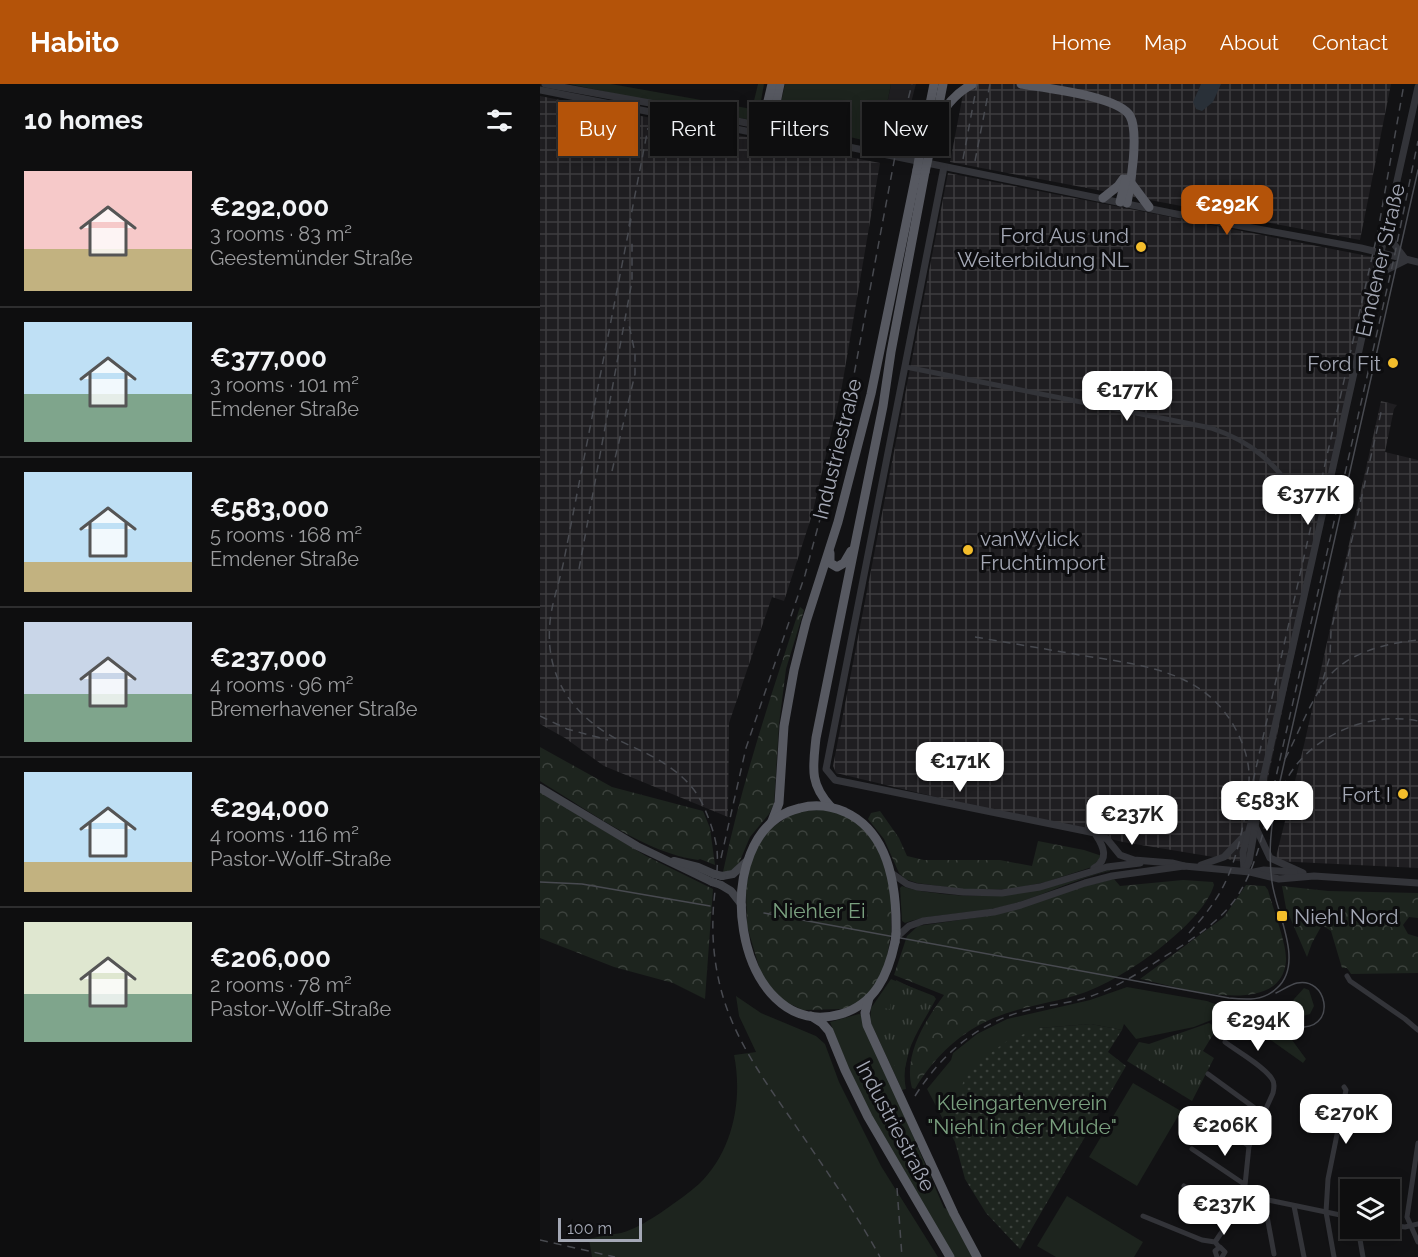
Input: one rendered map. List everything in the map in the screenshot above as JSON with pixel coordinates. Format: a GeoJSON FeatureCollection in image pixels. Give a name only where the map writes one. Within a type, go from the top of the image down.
{"type":"FeatureCollection","features":[{"type":"Feature","properties":{"kind":"highway"},"geometry":{"type":"LineString","coordinates":[[768,102],[772,84]]}},
{"type":"Feature","properties":{"kind":"highway"},"geometry":{"type":"LineString","coordinates":[[776,102],[780,84]]}},
{"type":"Feature","properties":{"kind":"highway","name":"Industriestraße"},"geometry":{"type":"LineString","coordinates":[[931,102],[932,84]]}},
{"type":"Feature","properties":{"kind":"highway","name":"Industriestraße"},"geometry":{"type":"LineString","coordinates":[[937,102],[943,84]]}},
{"type":"Feature","properties":{"kind":"highway"},"geometry":{"type":"LineString","coordinates":[[949,102],[973,84]]}},
{"type":"Feature","properties":{"kind":"highway"},"geometry":{"type":"LineString","coordinates":[[1021,84],[1109,101],[1119,105],[1130,115],[1134,128],[1124,202]]}},
{"type":"Feature","properties":{"kind":"highway","name":"Industriestraße"},"geometry":{"type":"LineString","coordinates":[[831,807],[816,787],[815,752],[883,406],[924,156]]}},
{"type":"Feature","properties":{"kind":"highway"},"geometry":{"type":"LineString","coordinates":[[1124,202],[1131,183],[1129,169]]}},
{"type":"Feature","properties":{"kind":"highway"},"geometry":{"type":"LineString","coordinates":[[1103,198],[1118,186],[1129,169]]}},
{"type":"Feature","properties":{"kind":"highway","name":"Industriestraße"},"geometry":{"type":"LineString","coordinates":[[769,824],[779,803],[784,726],[794,670],[871,394],[921,171]]}},
{"type":"Feature","properties":{"kind":"highway"},"geometry":{"type":"LineString","coordinates":[[1131,183],[1149,207]]}},
{"type":"Feature","properties":{"kind":"highway"},"geometry":{"type":"LineString","coordinates":[[834,532],[830,557],[833,566],[837,567],[844,563],[855,541]]}},
{"type":"Feature","properties":{"kind":"highway"},"geometry":{"type":"LineString","coordinates":[[831,807],[860,821],[880,844],[890,872],[895,896],[897,937],[887,973],[869,998],[854,1009],[837,1015],[802,1013],[776,1000],[761,982],[748,949],[742,905],[743,881],[748,860],[755,842],[769,824],[797,808],[831,807]]}},
{"type":"Feature","properties":{"kind":"highway","name":"Industriestraße"},"geometry":{"type":"LineString","coordinates":[[869,998],[865,1013],[867,1024],[949,1203],[977,1257]]}},
{"type":"Feature","properties":{"kind":"highway","name":"Industriestraße"},"geometry":{"type":"LineString","coordinates":[[802,1013],[822,1023],[829,1031],[868,1116],[950,1257]]}},
{"type":"Feature","properties":{"kind":"main road"},"geometry":{"type":"LineString","coordinates":[[540,788],[662,859],[686,864],[717,880],[731,891],[742,905]]}},
{"type":"Feature","properties":{"kind":"main road"},"geometry":{"type":"LineString","coordinates":[[717,880],[733,874],[748,860]]}},
{"type":"Feature","properties":{"kind":"street"},"geometry":{"type":"LineString","coordinates":[[545,84],[705,113],[717,118],[749,124]]}},
{"type":"Feature","properties":{"kind":"street","name":"Emdener Straße"},"geometry":{"type":"LineString","coordinates":[[1244,871],[1249,862],[1252,829],[1418,87]]}},
{"type":"Feature","properties":{"kind":"street"},"geometry":{"type":"LineString","coordinates":[[540,90],[749,132]]}},
{"type":"Feature","properties":{"kind":"street"},"geometry":{"type":"LineString","coordinates":[[850,147],[1356,247],[1418,262]]}},
{"type":"Feature","properties":{"kind":"street"},"geometry":{"type":"LineString","coordinates":[[944,167],[826,769],[835,780],[1095,833],[1107,839],[1120,855],[1122,865]]}},
{"type":"Feature","properties":{"kind":"street"},"geometry":{"type":"LineString","coordinates":[[1388,229],[1394,244],[1406,260]]}},
{"type":"Feature","properties":{"kind":"street"},"geometry":{"type":"LineString","coordinates":[[1378,274],[1406,260]]}},
{"type":"Feature","properties":{"kind":"street"},"geometry":{"type":"LineString","coordinates":[[906,367],[1211,428],[1233,435],[1252,446],[1269,460],[1304,503],[1325,507]]}},
{"type":"Feature","properties":{"kind":"street"},"geometry":{"type":"LineString","coordinates":[[897,937],[915,923],[994,912],[1112,876],[1209,863],[1224,857],[1252,829],[1270,858],[1314,876]]}},
{"type":"Feature","properties":{"kind":"street"},"geometry":{"type":"LineString","coordinates":[[890,872],[907,884],[917,887],[983,894],[1023,890],[1056,882],[1100,865],[1104,855],[1102,843],[1095,833]]}},
{"type":"Feature","properties":{"kind":"street"},"geometry":{"type":"LineString","coordinates":[[1120,855],[1134,860],[1172,863],[1188,867],[1253,872],[1279,879],[1314,876],[1418,883]]}},
{"type":"Feature","properties":{"kind":"street"},"geometry":{"type":"LineString","coordinates":[[1085,872],[1148,861]]}},
{"type":"Feature","properties":{"kind":"street"},"geometry":{"type":"LineString","coordinates":[[1112,876],[1122,865]]}},
{"type":"Feature","properties":{"kind":"street"},"geometry":{"type":"LineString","coordinates":[[1253,872],[1271,870],[1303,873]]}},
{"type":"Feature","properties":{"kind":"street"},"geometry":{"type":"LineString","coordinates":[[1347,976],[1350,981],[1418,1030]]}},
{"type":"Feature","properties":{"kind":"street"},"geometry":{"type":"LineString","coordinates":[[1217,1257],[1215,1251],[1217,1245],[1244,1195],[1249,1146],[1273,1093],[1273,1080],[1225,1042]]}},
{"type":"Feature","properties":{"kind":"street"},"geometry":{"type":"LineString","coordinates":[[1208,1074],[1263,1114]]}},
{"type":"Feature","properties":{"kind":"street"},"geometry":{"type":"LineString","coordinates":[[1334,1257],[1326,1212],[1329,1168],[1346,1090],[1344,1087]]}},
{"type":"Feature","properties":{"kind":"street"},"geometry":{"type":"LineString","coordinates":[[1199,1112],[1249,1146]]}},
{"type":"Feature","properties":{"kind":"street"},"geometry":{"type":"LineString","coordinates":[[1418,1143],[1407,1210],[1409,1225],[1418,1242]]}},
{"type":"Feature","properties":{"kind":"street"},"geometry":{"type":"LineString","coordinates":[[1192,1149],[1244,1184]]}},
{"type":"Feature","properties":{"kind":"street"},"geometry":{"type":"LineString","coordinates":[[1184,1186],[1232,1218]]}},
{"type":"Feature","properties":{"kind":"street"},"geometry":{"type":"LineString","coordinates":[[1244,1195],[1340,1215]]}},
{"type":"Feature","properties":{"kind":"street"},"geometry":{"type":"LineString","coordinates":[[1264,1200],[1274,1254]]}},
{"type":"Feature","properties":{"kind":"street"},"geometry":{"type":"LineString","coordinates":[[1294,1206],[1304,1257]]}},
{"type":"Feature","properties":{"kind":"street"},"geometry":{"type":"LineString","coordinates":[[1143,1216],[1217,1245],[1224,1250],[1223,1257]]}},
{"type":"Feature","properties":{"kind":"street"},"geometry":{"type":"LineString","coordinates":[[1400,1227],[1418,1224]]}},
{"type":"Feature","properties":{"kind":"street"},"geometry":{"type":"LineString","coordinates":[[1360,1239],[1363,1257]]}},
{"type":"Feature","properties":{"kind":"shaded area"},"geometry":{"type":"Polygon","coordinates":[[[891,84],[916,84],[911,102],[887,102],[891,84]]]}},
{"type":"Feature","properties":{"kind":"shaded area"},"geometry":{"type":"Polygon","coordinates":[[[965,84],[1391,84],[1360,240],[950,162],[965,84]]]}},
{"type":"Feature","properties":{"kind":"shaded area"},"geometry":{"type":"Polygon","coordinates":[[[1201,84],[1221,84],[1213,102],[1202,111],[1196,109],[1193,102],[1201,84]]]}},
{"type":"Feature","properties":{"kind":"shaded area"},"geometry":{"type":"Polygon","coordinates":[[[540,96],[570,102],[558,102],[558,156],[638,156],[638,115],[650,118],[650,156],[737,156],[737,135],[749,137],[749,156],[844,156],[880,163],[842,386],[812,515],[784,601],[772,597],[729,723],[728,817],[604,766],[565,738],[540,724],[540,96]]]}},
{"type":"Feature","properties":{"kind":"shaded area"},"geometry":{"type":"Polygon","coordinates":[[[948,173],[1378,258],[1250,863],[1123,842],[836,773],[833,766],[948,173]]]}},
{"type":"Feature","properties":{"kind":"shaded area"},"geometry":{"type":"Polygon","coordinates":[[[1381,401],[1397,405],[1394,409],[1385,452],[1418,460],[1418,868],[1275,861],[1304,745],[1381,401]]]}},
{"type":"Feature","properties":{"kind":"green space"},"geometry":{"type":"Polygon","coordinates":[[[569,84],[611,84],[713,102],[654,102],[569,84]]]}},
{"type":"Feature","properties":{"kind":"green space"},"geometry":{"type":"Polygon","coordinates":[[[758,84],[764,84],[761,102],[754,102],[758,84]]]}},
{"type":"Feature","properties":{"kind":"green space"},"geometry":{"type":"Polygon","coordinates":[[[785,84],[891,84],[887,102],[862,102],[862,140],[850,137],[850,102],[781,102],[785,84]]]}},
{"type":"Feature","properties":{"kind":"green space"},"geometry":{"type":"Polygon","coordinates":[[[737,106],[749,108],[749,119],[737,118],[737,106]]]}},
{"type":"Feature","properties":{"kind":"green space"},"geometry":{"type":"Polygon","coordinates":[[[800,607],[804,610],[786,669],[779,724],[774,804],[769,814],[750,837],[739,863],[731,871],[723,872],[748,772],[800,607]]]}},
{"type":"Feature","properties":{"kind":"green space"},"geometry":{"type":"Polygon","coordinates":[[[540,747],[612,787],[703,811],[710,828],[715,865],[700,859],[678,856],[639,840],[600,819],[540,781],[540,747]]]}},
{"type":"Feature","properties":{"kind":"green space"},"geometry":{"type":"Polygon","coordinates":[[[540,792],[646,856],[713,889],[705,999],[673,983],[614,967],[540,938],[540,792]]]}},
{"type":"Feature","properties":{"kind":"green space","name":"Niehler Ei"},"geometry":{"type":"Polygon","coordinates":[[[819,809],[839,813],[857,822],[875,843],[886,869],[891,893],[891,933],[887,957],[879,982],[859,1002],[843,1009],[803,1010],[782,1000],[762,977],[747,926],[746,889],[752,856],[769,829],[796,812],[819,809]]]}},
{"type":"Feature","properties":{"kind":"green space"},"geometry":{"type":"Polygon","coordinates":[[[880,811],[899,838],[907,856],[924,860],[1000,860],[1032,866],[1038,841],[1102,856],[1092,867],[1046,882],[1011,889],[968,890],[917,883],[905,879],[899,873],[884,839],[868,819],[871,813],[880,811]]]}},
{"type":"Feature","properties":{"kind":"green space"},"geometry":{"type":"Polygon","coordinates":[[[1110,870],[1005,906],[917,919],[905,923],[902,921],[900,888],[902,886],[943,894],[988,896],[1047,887],[1110,870]]]}},
{"type":"Feature","properties":{"kind":"green space"},"geometry":{"type":"Polygon","coordinates":[[[1114,879],[1120,886],[1183,880],[1213,882],[1214,885],[1207,901],[1194,917],[1159,949],[1138,964],[1083,993],[1011,1012],[976,1027],[955,1041],[929,1068],[915,1089],[912,1088],[910,1076],[913,1051],[923,1027],[944,995],[894,975],[907,936],[918,926],[994,915],[1077,888],[1114,879]]]}},
{"type":"Feature","properties":{"kind":"green space"},"geometry":{"type":"Polygon","coordinates":[[[1246,885],[1265,886],[1268,890],[1286,954],[1280,979],[1266,990],[1247,995],[1224,995],[1177,988],[1140,979],[1224,917],[1246,885]]]}},
{"type":"Feature","properties":{"kind":"green space"},"geometry":{"type":"Polygon","coordinates":[[[1282,886],[1328,891],[1418,893],[1418,918],[1409,917],[1403,925],[1408,934],[1418,937],[1418,973],[1351,974],[1347,968],[1342,968],[1331,931],[1322,925],[1307,957],[1286,908],[1282,886]]]}},
{"type":"Feature","properties":{"kind":"green space"},"geometry":{"type":"Polygon","coordinates":[[[891,979],[934,996],[936,999],[908,1053],[906,1089],[902,1090],[870,1021],[871,1008],[891,979]]]}},
{"type":"Feature","properties":{"kind":"green space"},"geometry":{"type":"Polygon","coordinates":[[[896,980],[935,999],[911,1042],[902,1081],[884,1043],[877,1017],[882,1008],[890,1009],[890,1004],[898,998],[896,980]]]}},
{"type":"Feature","properties":{"kind":"green space"},"geometry":{"type":"Polygon","coordinates":[[[1127,987],[1207,1001],[1234,1011],[1194,1027],[1136,1039],[1124,1024],[1122,1030],[1091,1024],[1039,1028],[954,1109],[955,1142],[927,1089],[951,1060],[953,1053],[977,1034],[1007,1019],[1090,1000],[1127,987]]]}},
{"type":"Feature","properties":{"kind":"green space"},"geometry":{"type":"Polygon","coordinates":[[[1304,988],[1309,990],[1314,1006],[1310,1014],[1303,1016],[1296,1014],[1291,1005],[1304,988]]]}},
{"type":"Feature","properties":{"kind":"green space"},"geometry":{"type":"Polygon","coordinates":[[[736,996],[761,1013],[816,1036],[825,1044],[839,1082],[881,1166],[938,1257],[592,1257],[589,1239],[621,1233],[656,1216],[699,1184],[711,1171],[720,1156],[733,1124],[736,1107],[734,1055],[756,1052],[739,1016],[736,996]]]}},
{"type":"Feature","properties":{"kind":"green space"},"geometry":{"type":"Polygon","coordinates":[[[859,1014],[944,1208],[947,1209],[972,1257],[954,1257],[873,1118],[853,1079],[830,1022],[859,1014]]]}},
{"type":"Feature","properties":{"kind":"green space"},"geometry":{"type":"Polygon","coordinates":[[[1238,1015],[1245,1015],[1284,1029],[1306,1059],[1303,1063],[1241,1019],[1233,1019],[1238,1015]]]}},
{"type":"Feature","properties":{"kind":"green space"},"geometry":{"type":"Polygon","coordinates":[[[1209,1023],[1217,1028],[1203,1051],[1214,1058],[1192,1101],[1127,1061],[1139,1042],[1149,1044],[1209,1023]]]}},
{"type":"Feature","properties":{"kind":"green space","name":"Kleingartenverein \"Niehl in der Mulde\""},"geometry":{"type":"Polygon","coordinates":[[[1091,1024],[1122,1030],[1108,1052],[1126,1066],[1020,1249],[986,1213],[965,1179],[955,1142],[954,1109],[964,1080],[984,1058],[1007,1041],[1039,1028],[1091,1024]]]}},
{"type":"Feature","properties":{"kind":"green space"},"geometry":{"type":"Polygon","coordinates":[[[1133,1083],[1181,1111],[1137,1186],[1089,1157],[1133,1083]]]}},
{"type":"Feature","properties":{"kind":"green space"},"geometry":{"type":"Polygon","coordinates":[[[1067,1196],[1143,1242],[1134,1257],[1056,1257],[1037,1246],[1067,1196]]]}},
{"type":"Feature","properties":{"kind":"tram line"},"geometry":{"type":"LineString","coordinates":[[764,913],[1229,998],[1261,997],[1277,988],[1285,978],[1289,965],[1289,952],[1272,882],[1270,861],[1276,799],[1418,170]]}},
{"type":"Feature","properties":{"kind":"tram line"},"geometry":{"type":"LineString","coordinates":[[540,882],[582,884],[710,906]]}},
{"type":"Feature","properties":{"kind":"tram line"},"geometry":{"type":"LineString","coordinates":[[1225,1003],[1263,1019],[1294,1027],[1314,1024],[1321,1018],[1324,1002],[1315,987],[1307,983],[1297,983],[1276,993]]}},
{"type":"Feature","properties":{"kind":"railway"},"geometry":{"type":"LineString","coordinates":[[721,858],[746,748],[805,575],[831,478],[847,412],[899,135],[912,84]]}},
{"type":"Feature","properties":{"kind":"railway"},"geometry":{"type":"LineString","coordinates":[[963,159],[977,84]]}},
{"type":"Feature","properties":{"kind":"railway"},"geometry":{"type":"LineString","coordinates":[[975,161],[990,84]]}},
{"type":"Feature","properties":{"kind":"railway"},"geometry":{"type":"LineString","coordinates":[[1189,933],[1220,892],[1239,843],[1378,231],[1404,84]]}},
{"type":"Feature","properties":{"kind":"railway"},"geometry":{"type":"LineString","coordinates":[[629,226],[648,128]]}},
{"type":"Feature","properties":{"kind":"railway"},"geometry":{"type":"LineString","coordinates":[[915,1096],[936,1067],[948,1055],[961,1043],[990,1024],[1031,1009],[1082,999],[1102,992],[1179,948],[1226,910],[1249,876],[1266,819],[1394,258],[1418,141]]}},
{"type":"Feature","properties":{"kind":"railway"},"geometry":{"type":"LineString","coordinates":[[631,219],[564,560],[551,614],[550,644],[553,664],[569,699],[582,714],[614,738],[673,769],[690,785],[702,803],[717,850],[713,939],[717,972],[725,1003],[737,1033],[761,1076],[836,1186],[880,1257]]}},
{"type":"Feature","properties":{"kind":"railway"},"geometry":{"type":"LineString","coordinates":[[579,569],[632,281],[632,241]]}},
{"type":"Feature","properties":{"kind":"railway"},"geometry":{"type":"LineString","coordinates":[[612,471],[635,374],[635,353],[628,320]]}},
{"type":"Feature","properties":{"kind":"railway"},"geometry":{"type":"LineString","coordinates":[[1319,693],[1330,656],[1331,631],[1382,408]]}},
{"type":"Feature","properties":{"kind":"railway"},"geometry":{"type":"LineString","coordinates":[[975,637],[1125,662],[1168,673],[1187,682],[1206,693],[1222,708],[1235,728],[1246,754],[1249,781]]}},
{"type":"Feature","properties":{"kind":"railway"},"geometry":{"type":"LineString","coordinates":[[1285,759],[1312,703],[1332,673],[1350,659],[1372,649],[1418,640]]}},
{"type":"Feature","properties":{"kind":"railway"},"geometry":{"type":"LineString","coordinates":[[540,716],[567,729],[608,740]]}},
{"type":"Feature","properties":{"kind":"railway"},"geometry":{"type":"LineString","coordinates":[[1275,800],[1297,764],[1308,752],[1336,733],[1352,726],[1385,719],[1418,721]]}},
{"type":"Feature","properties":{"kind":"railway"},"geometry":{"type":"LineString","coordinates":[[897,1188],[902,1257]]}},
{"type":"Feature","properties":{"kind":"railway"},"geometry":{"type":"LineString","coordinates":[[540,1240],[615,1257]]}},
{"type":"Feature","properties":{"kind":"place","name":"Ford Aus und Weiterbildung NL"},"geometry":{"type":"Point","coordinates":[1141,247]}},
{"type":"Feature","properties":{"kind":"place","name":"Ford Fit"},"geometry":{"type":"Point","coordinates":[1393,363]}},
{"type":"Feature","properties":{"kind":"place","name":"vanWylick Fruchtimport"},"geometry":{"type":"Point","coordinates":[968,550]}},
{"type":"Feature","properties":{"kind":"place","name":"Fort I"},"geometry":{"type":"Point","coordinates":[1403,794]}},
{"type":"Feature","properties":{"kind":"place","name":"Niehl Nord"},"geometry":{"type":"Point","coordinates":[1282,916]}}]}
